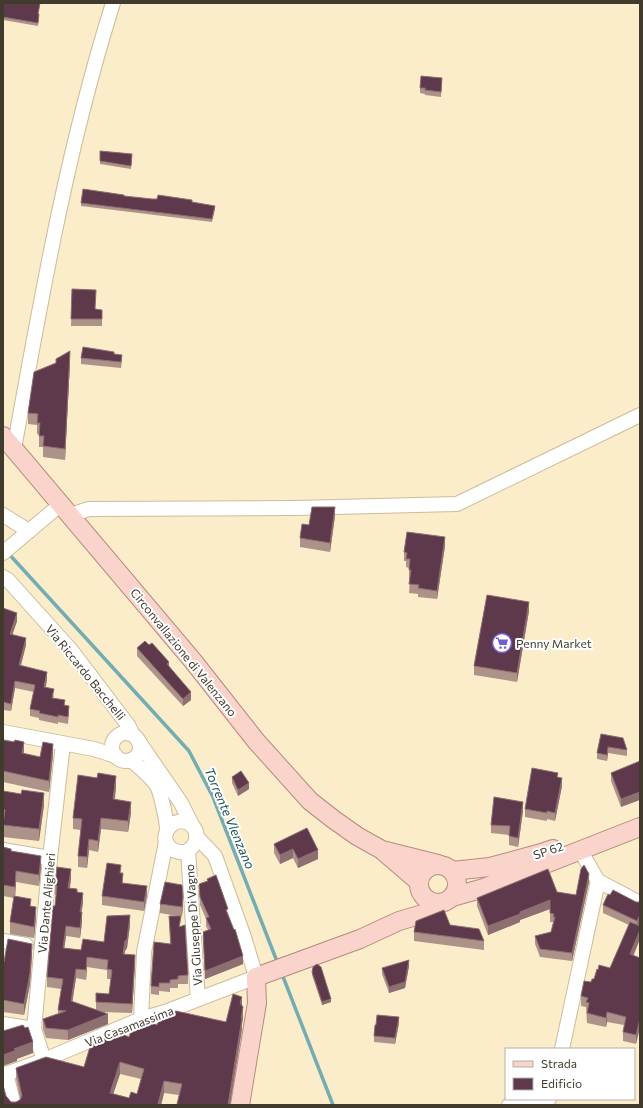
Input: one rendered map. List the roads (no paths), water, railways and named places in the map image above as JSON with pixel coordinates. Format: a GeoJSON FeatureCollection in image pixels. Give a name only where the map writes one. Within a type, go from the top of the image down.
{"type":"FeatureCollection","features":[{"type":"Feature","properties":{"kind":"main road","name":"Circonvallazione di Valenzano"},"geometry":{"type":"LineString","coordinates":[[9,442],[193,661],[256,741],[310,801],[333,820],[382,850]]}},
{"type":"Feature","properties":{"kind":"main road","name":"SP 62"},"geometry":{"type":"LineString","coordinates":[[445,867],[490,867],[538,854],[640,817]]}},
{"type":"Feature","properties":{"kind":"main road","name":"SP 62"},"geometry":{"type":"LineString","coordinates":[[399,921],[426,913],[447,900],[484,888],[640,827]]}},
{"type":"Feature","properties":{"kind":"main road"},"geometry":{"type":"LineString","coordinates":[[382,850],[445,867],[457,881],[457,886],[447,900],[430,901],[420,888],[382,850]]}},
{"type":"Feature","properties":{"kind":"main road"},"geometry":{"type":"LineString","coordinates":[[240,1105],[260,976],[360,939],[399,921],[420,888],[420,876],[423,871],[427,868],[445,867]]}},
{"type":"Feature","properties":{"kind":"street"},"geometry":{"type":"LineString","coordinates":[[9,442],[79,122],[113,3]]}},
{"type":"Feature","properties":{"kind":"street"},"geometry":{"type":"LineString","coordinates":[[3,554],[29,531],[65,510],[295,508],[457,504],[640,415]]}},
{"type":"Feature","properties":{"kind":"street"},"geometry":{"type":"LineString","coordinates":[[3,515],[29,531]]}},
{"type":"Feature","properties":{"kind":"street","name":"Via Riccardo Bacchelli"},"geometry":{"type":"LineString","coordinates":[[3,577],[8,580],[72,650],[128,725],[181,803],[195,832]]}},
{"type":"Feature","properties":{"kind":"street"},"geometry":{"type":"LineString","coordinates":[[3,732],[94,750],[116,756],[123,760],[131,760],[137,755],[139,743],[135,737]]}},
{"type":"Feature","properties":{"kind":"street","name":"Via Riccardo Bacchelli"},"geometry":{"type":"LineString","coordinates":[[116,756],[112,746],[115,738],[126,733],[135,737]]}},
{"type":"Feature","properties":{"kind":"street","name":"Via Dante Alighieri"},"geometry":{"type":"LineString","coordinates":[[44,1060],[34,1029],[50,858],[63,744]]}},
{"type":"Feature","properties":{"kind":"street"},"geometry":{"type":"LineString","coordinates":[[131,760],[148,775],[157,786],[162,804],[166,836],[170,848],[175,851],[188,851],[195,844],[195,832]]}},
{"type":"Feature","properties":{"kind":"street"},"geometry":{"type":"LineString","coordinates":[[141,1019],[144,952],[166,836],[170,826],[177,822],[185,822],[215,856],[244,937],[260,976]]}},
{"type":"Feature","properties":{"kind":"street"},"geometry":{"type":"LineString","coordinates":[[3,850],[50,858]]}},
{"type":"Feature","properties":{"kind":"street"},"geometry":{"type":"LineString","coordinates":[[580,850],[598,881],[640,903]]}},
{"type":"Feature","properties":{"kind":"street","name":"Via GIuseppe Di Vagno"},"geometry":{"type":"LineString","coordinates":[[188,851],[198,999]]}},
{"type":"Feature","properties":{"kind":"street"},"geometry":{"type":"LineString","coordinates":[[562,1048],[598,881]]}},
{"type":"Feature","properties":{"kind":"street"},"geometry":{"type":"LineString","coordinates":[[3,941],[42,948]]}},
{"type":"Feature","properties":{"kind":"street","name":"Via Casamassima"},"geometry":{"type":"LineString","coordinates":[[4,1075],[44,1060],[141,1019],[165,1012],[260,976]]}},
{"type":"Feature","properties":{"kind":"street"},"geometry":{"type":"LineString","coordinates":[[3,1024],[34,1029]]}},
{"type":"Feature","properties":{"kind":"street"},"geometry":{"type":"LineString","coordinates":[[4,1075],[14,1105]]}},
{"type":"Feature","properties":{"kind":"street"},"geometry":{"type":"LineString","coordinates":[[509,1105],[535,1105]]}},
{"type":"Feature","properties":{"kind":"waterway","name":"Torrente Vlenzano"},"geometry":{"type":"LineString","coordinates":[[8,553],[189,751],[213,797],[278,964]]}},
{"type":"Feature","properties":{"kind":"waterway","name":"Torrente Vlenzano"},"geometry":{"type":"LineString","coordinates":[[282,974],[333,1105]]}},
{"type":"Feature","properties":{"kind":"place","name":"Penny Market"},"geometry":{"type":"Point","coordinates":[502,643]}}]}
